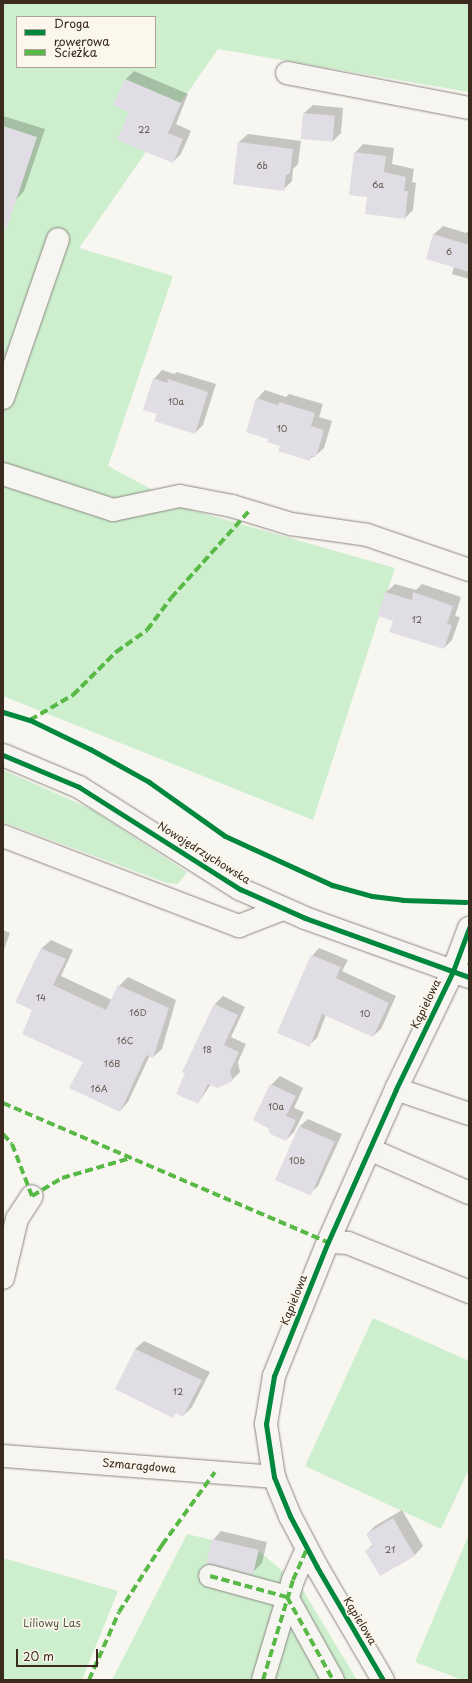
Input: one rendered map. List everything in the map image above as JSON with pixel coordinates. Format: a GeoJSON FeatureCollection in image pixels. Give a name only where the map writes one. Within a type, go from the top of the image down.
{"type":"FeatureCollection","features":[{"type":"Feature","properties":{"kind":"street"},"geometry":{"type":"LineString","coordinates":[[287,73],[469,108]]}},
{"type":"Feature","properties":{"kind":"street"},"geometry":{"type":"LineString","coordinates":[[3,398],[58,239]]}},
{"type":"Feature","properties":{"kind":"street"},"geometry":{"type":"LineString","coordinates":[[3,474],[113,510],[180,496],[232,506],[291,524],[367,535],[469,570]]}},
{"type":"Feature","properties":{"kind":"street","name":"Nowojędrzychowska"},"geometry":{"type":"LineString","coordinates":[[3,755],[79,787],[132,819],[223,879],[283,909],[461,974]]}},
{"type":"Feature","properties":{"kind":"street"},"geometry":{"type":"LineString","coordinates":[[3,836],[239,926],[283,909]]}},
{"type":"Feature","properties":{"kind":"street","name":"Kąpielowa"},"geometry":{"type":"LineString","coordinates":[[384,1680],[307,1549],[274,1477],[266,1424],[274,1376],[328,1242],[396,1088],[461,974],[469,928]]}},
{"type":"Feature","properties":{"kind":"street"},"geometry":{"type":"LineString","coordinates":[[396,1088],[469,1114]]}},
{"type":"Feature","properties":{"kind":"street"},"geometry":{"type":"LineString","coordinates":[[370,1149],[469,1193]]}},
{"type":"Feature","properties":{"kind":"street"},"geometry":{"type":"LineString","coordinates":[[3,1278],[17,1219],[32,1196]]}},
{"type":"Feature","properties":{"kind":"street"},"geometry":{"type":"LineString","coordinates":[[328,1242],[348,1243],[469,1292]]}},
{"type":"Feature","properties":{"kind":"street","name":"Szmaragdowa"},"geometry":{"type":"LineString","coordinates":[[3,1456],[274,1477]]}},
{"type":"Feature","properties":{"kind":"street"},"geometry":{"type":"LineString","coordinates":[[263,1680],[287,1597],[307,1549]]}},
{"type":"Feature","properties":{"kind":"street"},"geometry":{"type":"LineString","coordinates":[[210,1576],[287,1597],[333,1680]]}},
{"type":"Feature","properties":{"kind":"green space"},"geometry":{"type":"Polygon","coordinates":[[[3,3],[469,3],[469,92],[218,49],[79,248],[173,276],[108,466],[188,509],[395,568],[313,820],[3,696],[3,3]]]}},
{"type":"Feature","properties":{"kind":"green space"},"geometry":{"type":"Polygon","coordinates":[[[3,770],[91,809],[187,872],[178,884],[167,883],[3,822],[3,770]]]}},
{"type":"Feature","properties":{"kind":"green space"},"geometry":{"type":"Polygon","coordinates":[[[373,1318],[469,1361],[469,1469],[441,1529],[305,1466],[373,1318]]]}},
{"type":"Feature","properties":{"kind":"green space"},"geometry":{"type":"Polygon","coordinates":[[[187,1534],[259,1551],[301,1587],[357,1680],[112,1680],[187,1534]]]}},
{"type":"Feature","properties":{"kind":"green space"},"geometry":{"type":"Polygon","coordinates":[[[469,1534],[469,1680],[463,1680],[415,1662],[469,1534]]]}},
{"type":"Feature","properties":{"kind":"green space","name":"Liliowy Las"},"geometry":{"type":"Polygon","coordinates":[[[3,1558],[118,1591],[82,1680],[3,1680],[3,1558]]]}},
{"type":"Feature","properties":{"kind":"building"},"geometry":{"type":"Polygon","coordinates":[[[125,79],[181,103],[168,133],[183,139],[173,163],[117,140],[129,112],[113,105],[125,79]]]}},
{"type":"Feature","properties":{"kind":"building"},"geometry":{"type":"Polygon","coordinates":[[[303,113],[335,116],[333,142],[301,139],[303,113]]]}},
{"type":"Feature","properties":{"kind":"building"},"geometry":{"type":"Polygon","coordinates":[[[3,126],[37,137],[7,228],[3,227],[3,126]]]}},
{"type":"Feature","properties":{"kind":"building"},"geometry":{"type":"Polygon","coordinates":[[[238,142],[293,149],[290,173],[286,175],[284,191],[233,184],[238,142]]]}},
{"type":"Feature","properties":{"kind":"building"},"geometry":{"type":"Polygon","coordinates":[[[354,152],[386,156],[384,172],[406,177],[404,191],[408,191],[405,219],[365,214],[367,197],[349,195],[354,152]]]}},
{"type":"Feature","properties":{"kind":"building"},"geometry":{"type":"Polygon","coordinates":[[[433,234],[469,245],[469,272],[426,259],[433,234]]]}},
{"type":"Feature","properties":{"kind":"building"},"geometry":{"type":"Polygon","coordinates":[[[153,378],[167,383],[168,379],[208,392],[195,434],[154,421],[157,414],[143,410],[153,378]]]}},
{"type":"Feature","properties":{"kind":"building"},"geometry":{"type":"Polygon","coordinates":[[[256,398],[278,405],[279,402],[315,413],[311,426],[324,430],[316,457],[311,456],[310,461],[278,451],[280,446],[267,442],[268,439],[246,432],[256,398]]]}},
{"type":"Feature","properties":{"kind":"building"},"geometry":{"type":"Polygon","coordinates":[[[385,592],[412,600],[413,592],[453,606],[447,624],[452,625],[444,649],[389,632],[393,621],[378,616],[385,592]]]}},
{"type":"Feature","properties":{"kind":"building"},"geometry":{"type":"Polygon","coordinates":[[[41,948],[66,959],[53,985],[106,1010],[118,985],[169,1008],[153,1058],[147,1055],[120,1112],[69,1088],[83,1062],[22,1034],[32,1010],[15,1002],[41,948]]]}},
{"type":"Feature","properties":{"kind":"building"},"geometry":{"type":"Polygon","coordinates":[[[311,955],[341,967],[336,978],[389,1003],[373,1037],[322,1014],[310,1047],[277,1033],[311,955]]]}},
{"type":"Feature","properties":{"kind":"building"},"geometry":{"type":"Polygon","coordinates":[[[214,1004],[238,1015],[224,1045],[239,1052],[230,1071],[233,1081],[217,1088],[208,1084],[198,1104],[176,1094],[185,1073],[182,1072],[214,1004]]]}},
{"type":"Feature","properties":{"kind":"building"},"geometry":{"type":"Polygon","coordinates":[[[270,1084],[296,1096],[286,1116],[296,1120],[286,1141],[270,1134],[268,1128],[253,1120],[270,1084]]]}},
{"type":"Feature","properties":{"kind":"building"},"geometry":{"type":"Polygon","coordinates":[[[299,1126],[335,1142],[311,1196],[275,1180],[299,1126]]]}},
{"type":"Feature","properties":{"kind":"building"},"geometry":{"type":"Polygon","coordinates":[[[135,1349],[202,1380],[183,1417],[176,1413],[173,1418],[115,1389],[135,1349]]]}},
{"type":"Feature","properties":{"kind":"building"},"geometry":{"type":"Polygon","coordinates":[[[393,1518],[415,1556],[380,1576],[365,1551],[373,1546],[366,1534],[393,1518]]]}},
{"type":"Feature","properties":{"kind":"building"},"geometry":{"type":"Polygon","coordinates":[[[212,1539],[259,1550],[253,1574],[206,1563],[212,1539]]]}},
{"type":"Feature","properties":{"kind":"marked path"},"geometry":{"type":"LineString","coordinates":[[30,720],[73,695],[116,652],[147,630],[171,598],[249,511]]}},
{"type":"Feature","properties":{"kind":"marked path"},"geometry":{"type":"LineString","coordinates":[[3,1103],[328,1242]]}},
{"type":"Feature","properties":{"kind":"marked path"},"geometry":{"type":"LineString","coordinates":[[3,1134],[12,1144],[32,1196],[62,1178],[131,1158]]}},
{"type":"Feature","properties":{"kind":"marked path"},"geometry":{"type":"LineString","coordinates":[[89,1680],[119,1612],[162,1545],[215,1472]]}},
{"type":"Feature","properties":{"kind":"marked path"},"geometry":{"type":"LineString","coordinates":[[263,1680],[293,1580],[307,1549]]}},
{"type":"Feature","properties":{"kind":"marked path"},"geometry":{"type":"LineString","coordinates":[[210,1576],[287,1597],[333,1680]]}},
{"type":"Feature","properties":{"kind":"cycle path"},"geometry":{"type":"LineString","coordinates":[[3,712],[30,720],[90,749],[149,782],[225,836],[332,885],[372,896],[403,900],[466,902]]}},
{"type":"Feature","properties":{"kind":"cycle path"},"geometry":{"type":"LineString","coordinates":[[3,755],[79,787],[240,889],[305,918],[469,977]]}},
{"type":"Feature","properties":{"kind":"cycle path"},"geometry":{"type":"LineString","coordinates":[[383,1680],[317,1567],[290,1516],[274,1477],[266,1424],[274,1376],[328,1242],[396,1089],[453,971],[469,928]]}}]}
